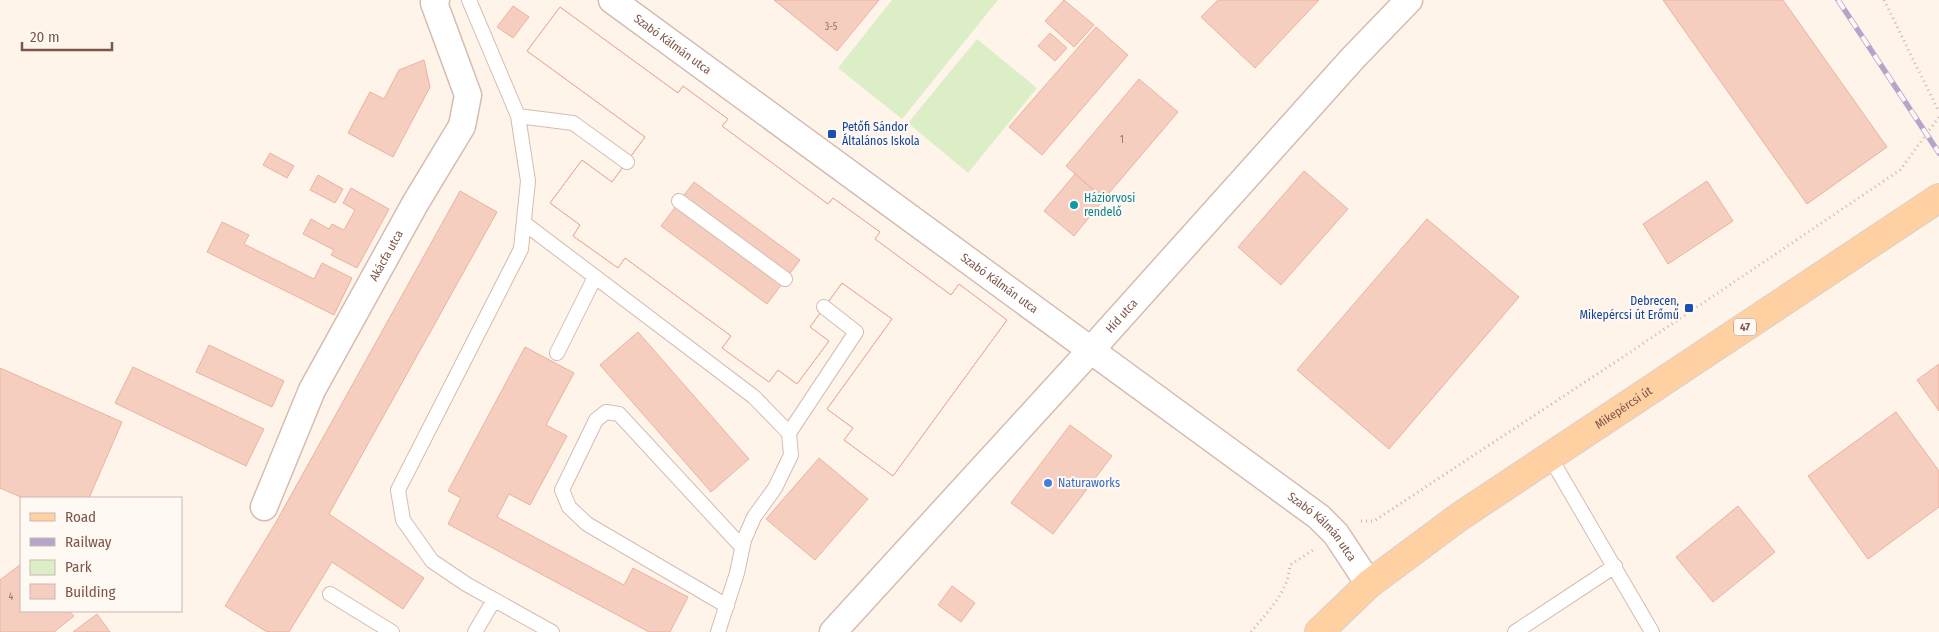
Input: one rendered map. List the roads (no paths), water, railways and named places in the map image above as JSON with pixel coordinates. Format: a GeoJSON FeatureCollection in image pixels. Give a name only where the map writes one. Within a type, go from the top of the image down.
{"type":"FeatureCollection","features":[{"type":"Feature","properties":{"kind":"main road","name":"Mikepércsi út"},"geometry":{"type":"LineString","coordinates":[[1319,632],[1369,584],[1459,517],[1939,198]]}},
{"type":"Feature","properties":{"kind":"street","name":"Szabó Kálmán utca"},"geometry":{"type":"LineString","coordinates":[[612,0],[1319,517],[1336,534],[1369,584]]}},
{"type":"Feature","properties":{"kind":"street","name":"Híd utca"},"geometry":{"type":"LineString","coordinates":[[833,632],[1090,351],[1352,58],[1409,0]]}},
{"type":"Feature","properties":{"kind":"street","name":"Akácfa utca"},"geometry":{"type":"LineString","coordinates":[[264,507],[312,390],[416,202],[462,126],[468,95],[435,1]]}},
{"type":"Feature","properties":{"kind":"lane"},"geometry":{"type":"LineString","coordinates":[[469,0],[518,116],[528,181],[521,249],[398,490],[404,520],[432,561],[494,600],[552,632]]}},
{"type":"Feature","properties":{"kind":"lane"},"geometry":{"type":"LineString","coordinates":[[518,116],[573,123],[627,162]]}},
{"type":"Feature","properties":{"kind":"lane"},"geometry":{"type":"LineString","coordinates":[[679,201],[785,279]]}},
{"type":"Feature","properties":{"kind":"lane"},"geometry":{"type":"LineString","coordinates":[[524,223],[754,397],[789,433]]}},
{"type":"Feature","properties":{"kind":"lane"},"geometry":{"type":"LineString","coordinates":[[557,353],[595,278]]}},
{"type":"Feature","properties":{"kind":"lane"},"geometry":{"type":"LineString","coordinates":[[718,632],[737,573],[742,547],[754,517],[775,488],[791,455],[789,433],[856,332],[824,308]]}},
{"type":"Feature","properties":{"kind":"lane"},"geometry":{"type":"LineString","coordinates":[[727,606],[587,524],[569,507],[562,490],[596,420],[606,412],[619,414],[742,547]]}},
{"type":"Feature","properties":{"kind":"lane"},"geometry":{"type":"LineString","coordinates":[[1550,457],[1652,632]]}},
{"type":"Feature","properties":{"kind":"lane"},"geometry":{"type":"LineString","coordinates":[[1515,632],[1615,566]]}},
{"type":"Feature","properties":{"kind":"lane"},"geometry":{"type":"LineString","coordinates":[[330,594],[392,632]]}},
{"type":"Feature","properties":{"kind":"lane"},"geometry":{"type":"LineString","coordinates":[[474,632],[494,600]]}},
{"type":"Feature","properties":{"kind":"railway"},"geometry":{"type":"LineString","coordinates":[[1838,0],[1939,153]]}},
{"type":"Feature","properties":{"kind":"place","name":"Petőfi Sándor Általános Iskola"},"geometry":{"type":"Point","coordinates":[832,134]}},
{"type":"Feature","properties":{"kind":"place","name":"Háziorvosi rendelő"},"geometry":{"type":"Point","coordinates":[1074,205]}},
{"type":"Feature","properties":{"kind":"place","name":"Debrecen, Mikepércsi út Erőmű"},"geometry":{"type":"Point","coordinates":[1689,308]}},
{"type":"Feature","properties":{"kind":"place","name":"Naturaworks"},"geometry":{"type":"Point","coordinates":[1048,483]}}]}
